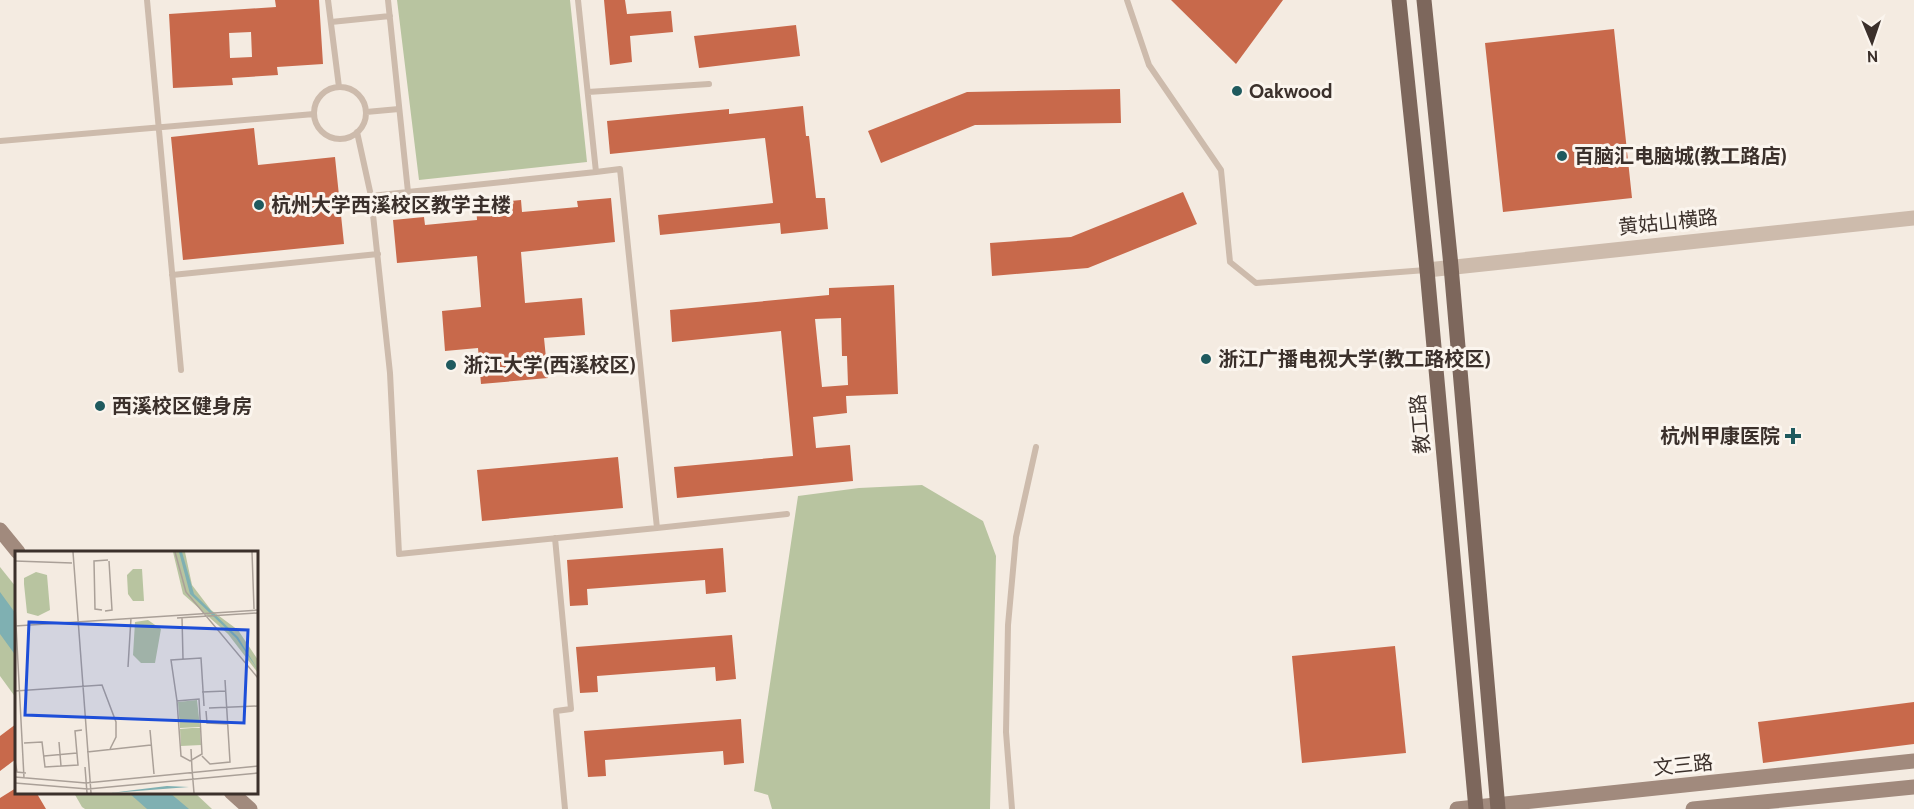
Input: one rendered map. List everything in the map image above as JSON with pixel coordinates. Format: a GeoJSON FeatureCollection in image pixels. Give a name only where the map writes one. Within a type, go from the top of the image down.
{"type":"FeatureCollection","features":[{"type":"Feature","properties":{"kind":"main road","name":"教工路"},"geometry":{"type":"LineString","coordinates":[[1399,0],[1427,270],[1476,808]]}},
{"type":"Feature","properties":{"kind":"main road"},"geometry":{"type":"LineString","coordinates":[[1424,0],[1451,266],[1498,807]]}},
{"type":"Feature","properties":{"kind":"main road"},"geometry":{"type":"LineString","coordinates":[[0,530],[17,551]]}},
{"type":"Feature","properties":{"kind":"main road","name":"文三路"},"geometry":{"type":"LineString","coordinates":[[1457,809],[1498,807],[1914,761]]}},
{"type":"Feature","properties":{"kind":"main road"},"geometry":{"type":"LineString","coordinates":[[1693,809],[1914,787]]}},
{"type":"Feature","properties":{"kind":"main road"},"geometry":{"type":"LineString","coordinates":[[233,794],[250,809]]}},
{"type":"Feature","properties":{"kind":"street","name":"黄姑山横路"},"geometry":{"type":"LineString","coordinates":[[1427,270],[1914,218]]}},
{"type":"Feature","properties":{"kind":"lane"},"geometry":{"type":"LineString","coordinates":[[147,0],[181,370]]}},
{"type":"Feature","properties":{"kind":"lane"},"geometry":{"type":"LineString","coordinates":[[328,0],[339,87]]}},
{"type":"Feature","properties":{"kind":"lane"},"geometry":{"type":"LineString","coordinates":[[388,0],[408,192]]}},
{"type":"Feature","properties":{"kind":"lane"},"geometry":{"type":"LineString","coordinates":[[578,0],[596,172]]}},
{"type":"Feature","properties":{"kind":"lane"},"geometry":{"type":"LineString","coordinates":[[1127,0],[1149,65],[1221,170],[1230,262],[1257,284],[1427,270]]}},
{"type":"Feature","properties":{"kind":"lane"},"geometry":{"type":"LineString","coordinates":[[331,22],[390,16]]}},
{"type":"Feature","properties":{"kind":"lane"},"geometry":{"type":"LineString","coordinates":[[588,92],[709,84]]}},
{"type":"Feature","properties":{"kind":"lane"},"geometry":{"type":"LineString","coordinates":[[339,87],[354,91],[361,97],[366,112],[362,127],[343,139],[326,135],[320,129],[314,114],[318,99],[324,93],[339,87]]}},
{"type":"Feature","properties":{"kind":"lane"},"geometry":{"type":"LineString","coordinates":[[366,112],[399,109]]}},
{"type":"Feature","properties":{"kind":"lane"},"geometry":{"type":"LineString","coordinates":[[0,141],[314,114]]}},
{"type":"Feature","properties":{"kind":"lane"},"geometry":{"type":"LineString","coordinates":[[357,132],[371,196],[390,373],[399,554],[788,514]]}},
{"type":"Feature","properties":{"kind":"lane"},"geometry":{"type":"LineString","coordinates":[[371,196],[620,169],[657,528]]}},
{"type":"Feature","properties":{"kind":"lane"},"geometry":{"type":"LineString","coordinates":[[172,274],[378,254]]}},
{"type":"Feature","properties":{"kind":"lane"},"geometry":{"type":"LineString","coordinates":[[1012,809],[1006,732],[1008,625],[1016,537],[1036,447]]}},
{"type":"Feature","properties":{"kind":"lane"},"geometry":{"type":"LineString","coordinates":[[555,537],[571,709],[556,711],[566,809]]}},
{"type":"Feature","properties":{"kind":"green space"},"geometry":{"type":"Polygon","coordinates":[[[397,0],[570,0],[587,162],[419,180],[397,0]]]}},
{"type":"Feature","properties":{"kind":"green space"},"geometry":{"type":"Polygon","coordinates":[[[922,485],[983,521],[996,556],[990,809],[772,809],[768,795],[754,791],[798,496],[859,488],[922,485]]]}},
{"type":"Feature","properties":{"kind":"green space"},"geometry":{"type":"Polygon","coordinates":[[[0,567],[15,586],[15,697],[0,676],[0,567]]]}},
{"type":"Feature","properties":{"kind":"green space"},"geometry":{"type":"Polygon","coordinates":[[[75,794],[196,794],[212,809],[85,809],[75,794]]]}},
{"type":"Feature","properties":{"kind":"water"},"geometry":{"type":"Polygon","coordinates":[[[0,592],[15,613],[15,655],[0,634],[0,592]]]}},
{"type":"Feature","properties":{"kind":"water"},"geometry":{"type":"Polygon","coordinates":[[[130,794],[171,794],[189,809],[147,809],[130,794]]]}},
{"type":"Feature","properties":{"kind":"building"},"geometry":{"type":"Polygon","coordinates":[[[275,0],[319,0],[323,64],[277,67],[278,75],[232,78],[233,85],[173,88],[169,14],[276,7],[275,0]],[[251,32],[229,33],[230,58],[252,57],[251,32]]]}},
{"type":"Feature","properties":{"kind":"building"},"geometry":{"type":"Polygon","coordinates":[[[604,0],[625,0],[627,14],[671,11],[673,32],[630,36],[632,62],[610,65],[604,0]]]}},
{"type":"Feature","properties":{"kind":"building"},"geometry":{"type":"Polygon","coordinates":[[[1171,0],[1283,0],[1236,64],[1171,0]]]}},
{"type":"Feature","properties":{"kind":"building"},"geometry":{"type":"Polygon","coordinates":[[[796,25],[800,56],[699,68],[694,36],[796,25]]]}},
{"type":"Feature","properties":{"kind":"building","name":"百脑汇电脑城(教工路店)"},"geometry":{"type":"Polygon","coordinates":[[[1614,29],[1632,198],[1503,212],[1485,43],[1614,29]]]}},
{"type":"Feature","properties":{"kind":"building"},"geometry":{"type":"Polygon","coordinates":[[[1120,89],[1121,123],[975,125],[881,163],[868,131],[967,92],[1120,89]]]}},
{"type":"Feature","properties":{"kind":"building"},"geometry":{"type":"Polygon","coordinates":[[[803,106],[816,198],[825,198],[828,229],[781,234],[780,223],[660,235],[658,215],[773,203],[765,138],[610,154],[607,121],[729,109],[729,114],[803,106]]]}},
{"type":"Feature","properties":{"kind":"building","name":"杭州大学西溪校区教学主楼"},"geometry":{"type":"Polygon","coordinates":[[[254,128],[258,165],[335,157],[344,244],[183,260],[171,137],[254,128]]]}},
{"type":"Feature","properties":{"kind":"building"},"geometry":{"type":"Polygon","coordinates":[[[1183,192],[1197,224],[1088,268],[992,276],[990,243],[1071,237],[1183,192]]]}},
{"type":"Feature","properties":{"kind":"building"},"geometry":{"type":"Polygon","coordinates":[[[611,198],[615,242],[521,252],[525,303],[582,298],[585,335],[544,338],[548,378],[481,384],[478,348],[445,351],[442,311],[481,307],[477,256],[397,263],[393,220],[424,217],[425,225],[477,220],[476,204],[521,200],[522,212],[578,207],[577,201],[611,198]]]}},
{"type":"Feature","properties":{"kind":"building"},"geometry":{"type":"Polygon","coordinates":[[[894,285],[898,394],[846,396],[847,413],[813,417],[816,448],[850,445],[853,481],[677,498],[674,467],[793,456],[781,331],[672,342],[670,310],[829,295],[829,288],[894,285]],[[841,318],[815,319],[822,387],[848,385],[847,356],[842,356],[841,318]]]}},
{"type":"Feature","properties":{"kind":"building"},"geometry":{"type":"Polygon","coordinates":[[[618,457],[623,508],[482,521],[477,470],[618,457]]]}},
{"type":"Feature","properties":{"kind":"building"},"geometry":{"type":"Polygon","coordinates":[[[723,548],[726,592],[706,594],[705,580],[587,589],[588,605],[570,606],[567,560],[723,548]]]}},
{"type":"Feature","properties":{"kind":"building"},"geometry":{"type":"Polygon","coordinates":[[[732,635],[736,679],[716,681],[715,667],[597,676],[598,692],[580,693],[576,647],[732,635]]]}},
{"type":"Feature","properties":{"kind":"building"},"geometry":{"type":"Polygon","coordinates":[[[1395,646],[1406,753],[1302,763],[1292,656],[1395,646]]]}},
{"type":"Feature","properties":{"kind":"building"},"geometry":{"type":"Polygon","coordinates":[[[1914,702],[1914,744],[1763,763],[1758,722],[1914,702]]]}},
{"type":"Feature","properties":{"kind":"building"},"geometry":{"type":"Polygon","coordinates":[[[741,719],[744,763],[724,765],[723,751],[605,760],[606,776],[588,777],[584,731],[741,719]]]}},
{"type":"Feature","properties":{"kind":"building"},"geometry":{"type":"Polygon","coordinates":[[[15,725],[15,760],[0,771],[0,736],[15,725]]]}},
{"type":"Feature","properties":{"kind":"building"},"geometry":{"type":"Polygon","coordinates":[[[15,789],[15,794],[37,794],[46,809],[0,809],[0,798],[15,789]]]}},
{"type":"Feature","properties":{"kind":"place","name":"Oakwood"},"geometry":{"type":"Point","coordinates":[1237,91]}},
{"type":"Feature","properties":{"kind":"place","name":"百脑汇电脑城(教工路店)"},"geometry":{"type":"Point","coordinates":[1562,156]}},
{"type":"Feature","properties":{"kind":"place","name":"杭州大学西溪校区教学主楼"},"geometry":{"type":"Point","coordinates":[259,205]}},
{"type":"Feature","properties":{"kind":"place","name":"浙江广播电视大学(教工路校区)"},"geometry":{"type":"Point","coordinates":[1206,359]}},
{"type":"Feature","properties":{"kind":"place","name":"浙江大学(西溪校区)"},"geometry":{"type":"Point","coordinates":[451,365]}},
{"type":"Feature","properties":{"kind":"place","name":"西溪校区健身房"},"geometry":{"type":"Point","coordinates":[100,406]}},
{"type":"Feature","properties":{"kind":"place","name":"杭州甲康医院"},"geometry":{"type":"Point","coordinates":[1793,436]}}]}
